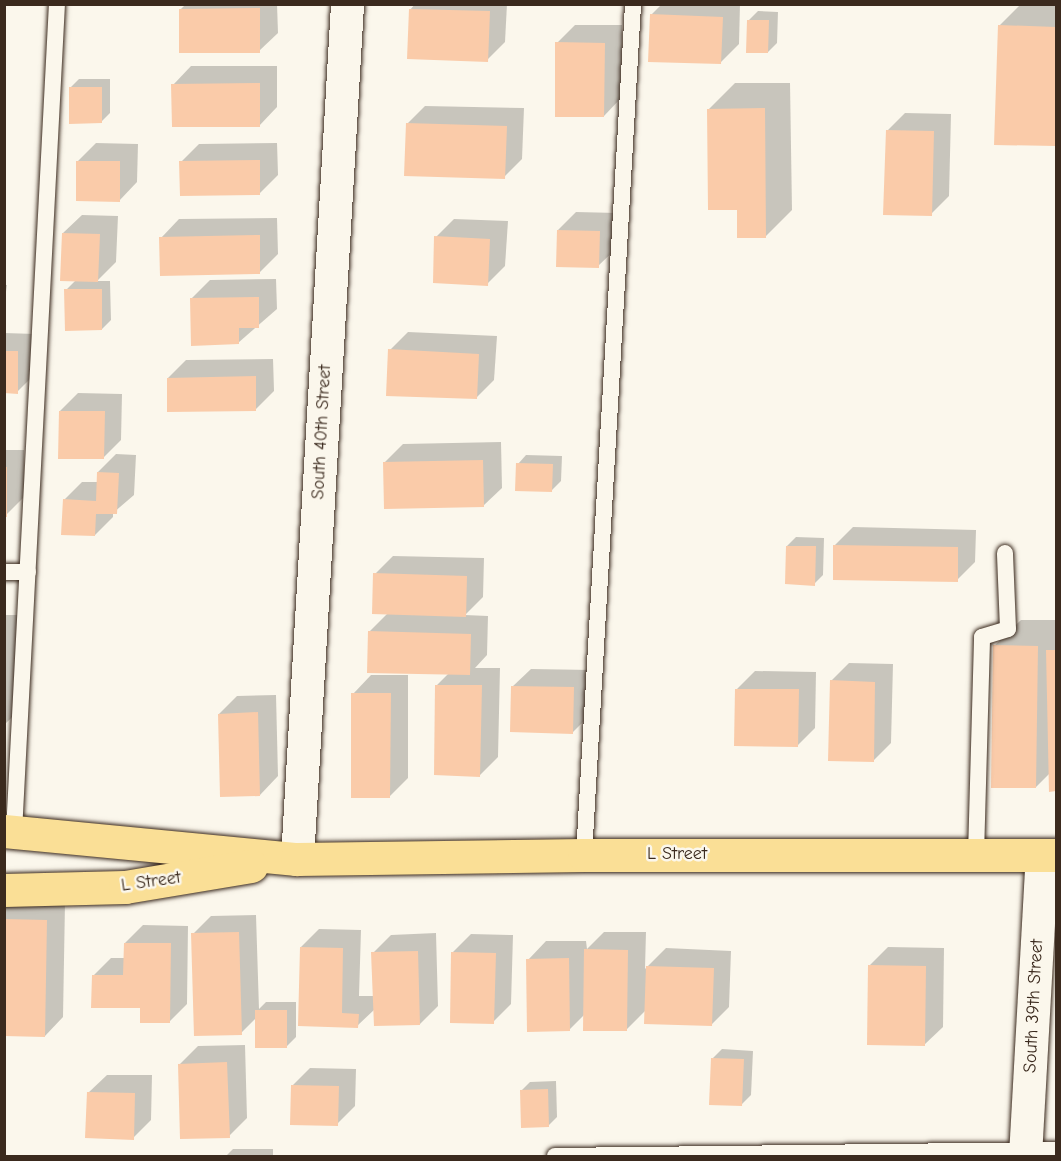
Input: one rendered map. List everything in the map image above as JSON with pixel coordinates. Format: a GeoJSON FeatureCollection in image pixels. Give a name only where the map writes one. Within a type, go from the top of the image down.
{"type":"FeatureCollection","features":[{"type":"Feature","properties":{"kind":"main road","name":"L Street"},"geometry":{"type":"LineString","coordinates":[[9,831],[297,859],[584,855],[1049,855]]}},
{"type":"Feature","properties":{"kind":"main road","name":"L Street"},"geometry":{"type":"LineString","coordinates":[[4,890],[125,886],[297,859]]}},
{"type":"Feature","properties":{"kind":"street","name":"South 40th Street"},"geometry":{"type":"LineString","coordinates":[[297,859],[347,4]]}},
{"type":"Feature","properties":{"kind":"street","name":"South 39th Street"},"geometry":{"type":"LineString","coordinates":[[1036,1152],[1049,855]]}},
{"type":"Feature","properties":{"kind":"lane"},"geometry":{"type":"LineString","coordinates":[[9,831],[28,572],[57,4]]}},
{"type":"Feature","properties":{"kind":"lane"},"geometry":{"type":"LineString","coordinates":[[584,855],[633,4]]}},
{"type":"Feature","properties":{"kind":"lane"},"geometry":{"type":"LineString","coordinates":[[976,855],[982,637],[1008,629],[1005,553]]}},
{"type":"Feature","properties":{"kind":"lane"},"geometry":{"type":"LineString","coordinates":[[4,572],[28,572]]}},
{"type":"Feature","properties":{"kind":"lane"},"geometry":{"type":"LineString","coordinates":[[555,1156],[1036,1152]]}},
{"type":"Feature","properties":{"kind":"building"},"geometry":{"type":"Polygon","coordinates":[[[260,8],[260,53],[179,53],[179,9],[260,8]]]}},
{"type":"Feature","properties":{"kind":"building"},"geometry":{"type":"Polygon","coordinates":[[[409,9],[490,11],[488,62],[407,59],[409,9]]]}},
{"type":"Feature","properties":{"kind":"building"},"geometry":{"type":"Polygon","coordinates":[[[650,14],[723,17],[721,64],[648,62],[650,14]]]}},
{"type":"Feature","properties":{"kind":"building"},"geometry":{"type":"Polygon","coordinates":[[[747,20],[769,20],[768,53],[746,53],[747,20]]]}},
{"type":"Feature","properties":{"kind":"building"},"geometry":{"type":"Polygon","coordinates":[[[998,25],[1056,27],[1056,146],[994,145],[998,25]]]}},
{"type":"Feature","properties":{"kind":"building"},"geometry":{"type":"Polygon","coordinates":[[[555,42],[605,43],[604,117],[555,117],[555,42]]]}},
{"type":"Feature","properties":{"kind":"building"},"geometry":{"type":"Polygon","coordinates":[[[260,83],[260,127],[172,127],[171,84],[260,83]]]}},
{"type":"Feature","properties":{"kind":"building"},"geometry":{"type":"Polygon","coordinates":[[[69,87],[102,87],[102,123],[69,124],[69,87]]]}},
{"type":"Feature","properties":{"kind":"building"},"geometry":{"type":"Polygon","coordinates":[[[765,108],[766,238],[737,238],[737,210],[708,210],[707,109],[765,108]]]}},
{"type":"Feature","properties":{"kind":"building"},"geometry":{"type":"Polygon","coordinates":[[[406,123],[507,126],[505,179],[404,176],[406,123]]]}},
{"type":"Feature","properties":{"kind":"building"},"geometry":{"type":"Polygon","coordinates":[[[886,130],[934,131],[932,216],[883,215],[886,130]]]}},
{"type":"Feature","properties":{"kind":"building"},"geometry":{"type":"Polygon","coordinates":[[[260,160],[260,195],[180,196],[179,161],[260,160]]]}},
{"type":"Feature","properties":{"kind":"building"},"geometry":{"type":"Polygon","coordinates":[[[76,161],[120,161],[120,202],[76,201],[76,161]]]}},
{"type":"Feature","properties":{"kind":"building"},"geometry":{"type":"Polygon","coordinates":[[[557,230],[600,231],[599,268],[556,267],[557,230]]]}},
{"type":"Feature","properties":{"kind":"building"},"geometry":{"type":"Polygon","coordinates":[[[62,233],[100,234],[98,282],[60,281],[62,233]]]}},
{"type":"Feature","properties":{"kind":"building"},"geometry":{"type":"Polygon","coordinates":[[[260,235],[260,274],[160,276],[159,237],[260,235]]]}},
{"type":"Feature","properties":{"kind":"building"},"geometry":{"type":"Polygon","coordinates":[[[434,236],[490,239],[488,286],[433,283],[434,236]]]}},
{"type":"Feature","properties":{"kind":"building"},"geometry":{"type":"Polygon","coordinates":[[[64,289],[102,289],[102,330],[65,331],[64,289]]]}},
{"type":"Feature","properties":{"kind":"building"},"geometry":{"type":"Polygon","coordinates":[[[259,297],[259,328],[239,328],[239,344],[191,346],[190,298],[259,297]]]}},
{"type":"Feature","properties":{"kind":"building"},"geometry":{"type":"Polygon","coordinates":[[[388,349],[479,354],[477,399],[386,396],[388,349]]]}},
{"type":"Feature","properties":{"kind":"building"},"geometry":{"type":"Polygon","coordinates":[[[4,351],[18,351],[18,394],[4,393],[4,351]]]}},
{"type":"Feature","properties":{"kind":"building"},"geometry":{"type":"Polygon","coordinates":[[[256,376],[256,411],[167,412],[167,378],[256,376]]]}},
{"type":"Feature","properties":{"kind":"building"},"geometry":{"type":"Polygon","coordinates":[[[59,411],[105,411],[104,459],[58,459],[59,411]]]}},
{"type":"Feature","properties":{"kind":"building"},"geometry":{"type":"Polygon","coordinates":[[[483,460],[484,507],[384,509],[383,462],[483,460]]]}},
{"type":"Feature","properties":{"kind":"building"},"geometry":{"type":"Polygon","coordinates":[[[516,463],[553,464],[552,492],[515,491],[516,463]]]}},
{"type":"Feature","properties":{"kind":"building"},"geometry":{"type":"Polygon","coordinates":[[[4,467],[7,467],[7,517],[4,517],[4,467]]]}},
{"type":"Feature","properties":{"kind":"building"},"geometry":{"type":"Polygon","coordinates":[[[97,472],[119,473],[117,514],[96,514],[95,536],[61,535],[63,499],[96,501],[97,472]]]}},
{"type":"Feature","properties":{"kind":"building"},"geometry":{"type":"Polygon","coordinates":[[[833,545],[958,547],[958,582],[833,580],[833,545]]]}},
{"type":"Feature","properties":{"kind":"building"},"geometry":{"type":"Polygon","coordinates":[[[786,546],[816,546],[815,586],[785,584],[786,546]]]}},
{"type":"Feature","properties":{"kind":"building"},"geometry":{"type":"Polygon","coordinates":[[[373,573],[467,576],[466,617],[372,614],[373,573]]]}},
{"type":"Feature","properties":{"kind":"building"},"geometry":{"type":"Polygon","coordinates":[[[368,631],[471,634],[470,675],[367,673],[368,631]]]}},
{"type":"Feature","properties":{"kind":"building"},"geometry":{"type":"Polygon","coordinates":[[[993,645],[1038,646],[1036,788],[991,788],[993,645]]]}},
{"type":"Feature","properties":{"kind":"building"},"geometry":{"type":"Polygon","coordinates":[[[1046,650],[1056,650],[1056,791],[1049,792],[1046,650]]]}},
{"type":"Feature","properties":{"kind":"building"},"geometry":{"type":"Polygon","coordinates":[[[830,680],[875,682],[874,762],[828,761],[830,680]]]}},
{"type":"Feature","properties":{"kind":"building"},"geometry":{"type":"Polygon","coordinates":[[[435,685],[482,685],[480,777],[434,775],[435,685]]]}},
{"type":"Feature","properties":{"kind":"building"},"geometry":{"type":"Polygon","coordinates":[[[511,686],[574,687],[573,734],[510,732],[511,686]]]}},
{"type":"Feature","properties":{"kind":"building"},"geometry":{"type":"Polygon","coordinates":[[[735,689],[799,689],[798,747],[734,746],[735,689]]]}},
{"type":"Feature","properties":{"kind":"building"},"geometry":{"type":"Polygon","coordinates":[[[351,693],[391,693],[390,798],[351,798],[351,693]]]}},
{"type":"Feature","properties":{"kind":"building"},"geometry":{"type":"Polygon","coordinates":[[[258,712],[260,796],[220,797],[218,714],[258,712]]]}},
{"type":"Feature","properties":{"kind":"building"},"geometry":{"type":"Polygon","coordinates":[[[4,919],[47,920],[45,1037],[4,1036],[4,919]]]}},
{"type":"Feature","properties":{"kind":"building"},"geometry":{"type":"Polygon","coordinates":[[[239,932],[242,1035],[194,1036],[191,933],[239,932]]]}},
{"type":"Feature","properties":{"kind":"building"},"geometry":{"type":"Polygon","coordinates":[[[124,943],[171,943],[170,1023],[140,1023],[140,1008],[91,1008],[92,975],[123,975],[124,943]]]}},
{"type":"Feature","properties":{"kind":"building"},"geometry":{"type":"Polygon","coordinates":[[[300,947],[343,948],[342,1013],[359,1014],[358,1028],[298,1026],[300,947]]]}},
{"type":"Feature","properties":{"kind":"building"},"geometry":{"type":"Polygon","coordinates":[[[584,949],[628,950],[627,1031],[583,1031],[584,949]]]}},
{"type":"Feature","properties":{"kind":"building"},"geometry":{"type":"Polygon","coordinates":[[[418,951],[420,1025],[374,1026],[371,952],[418,951]]]}},
{"type":"Feature","properties":{"kind":"building"},"geometry":{"type":"Polygon","coordinates":[[[451,952],[496,953],[494,1024],[450,1023],[451,952]]]}},
{"type":"Feature","properties":{"kind":"building"},"geometry":{"type":"Polygon","coordinates":[[[569,958],[570,1031],[527,1032],[526,959],[569,958]]]}},
{"type":"Feature","properties":{"kind":"building"},"geometry":{"type":"Polygon","coordinates":[[[868,965],[926,966],[925,1046],[867,1045],[868,965]]]}},
{"type":"Feature","properties":{"kind":"building"},"geometry":{"type":"Polygon","coordinates":[[[646,966],[714,968],[712,1026],[644,1024],[646,966]]]}},
{"type":"Feature","properties":{"kind":"building"},"geometry":{"type":"Polygon","coordinates":[[[255,1010],[287,1010],[287,1048],[255,1048],[255,1010]]]}},
{"type":"Feature","properties":{"kind":"building"},"geometry":{"type":"Polygon","coordinates":[[[711,1058],[744,1059],[742,1106],[709,1105],[711,1058]]]}},
{"type":"Feature","properties":{"kind":"building"},"geometry":{"type":"Polygon","coordinates":[[[227,1062],[230,1138],[180,1139],[178,1064],[227,1062]]]}},
{"type":"Feature","properties":{"kind":"building"},"geometry":{"type":"Polygon","coordinates":[[[291,1085],[339,1086],[338,1126],[290,1125],[291,1085]]]}},
{"type":"Feature","properties":{"kind":"building"},"geometry":{"type":"Polygon","coordinates":[[[548,1089],[549,1127],[521,1128],[520,1090],[548,1089]]]}},
{"type":"Feature","properties":{"kind":"building"},"geometry":{"type":"Polygon","coordinates":[[[87,1092],[135,1093],[134,1140],[85,1138],[87,1092]]]}}]}
